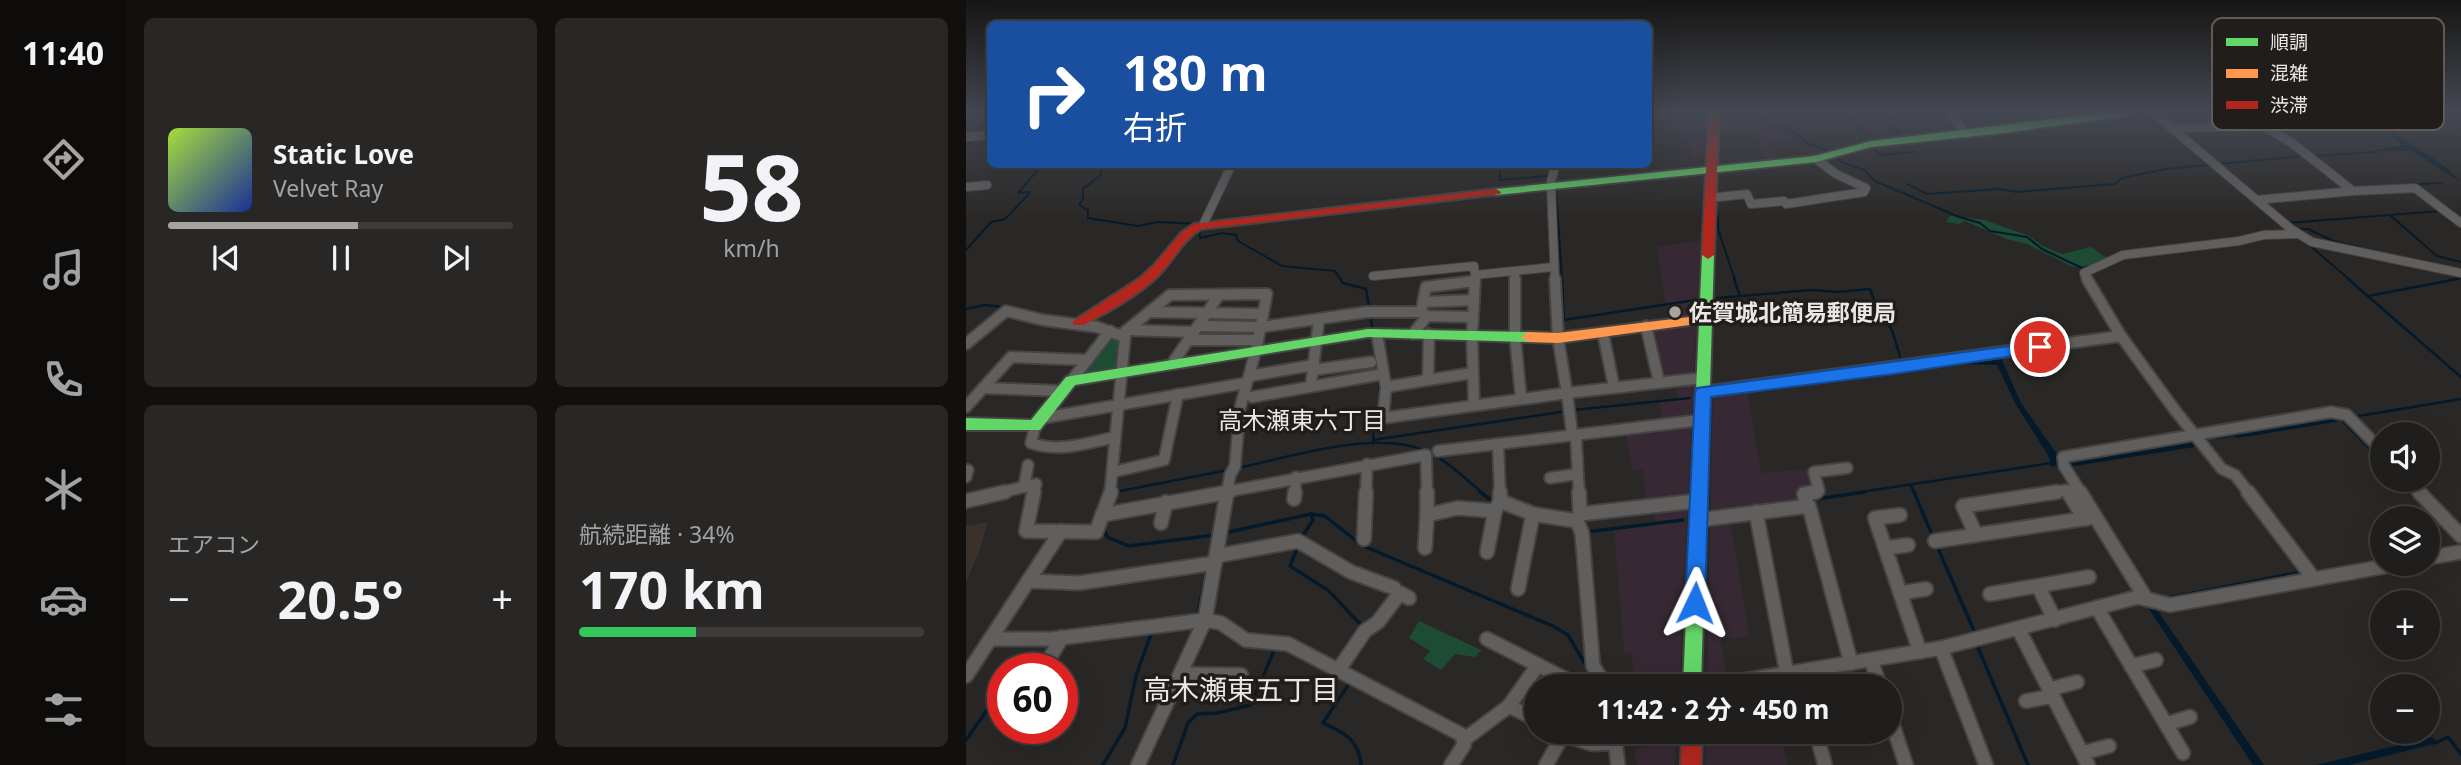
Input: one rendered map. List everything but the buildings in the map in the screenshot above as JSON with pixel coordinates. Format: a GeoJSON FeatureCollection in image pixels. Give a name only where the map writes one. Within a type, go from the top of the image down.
{"type":"FeatureCollection","features":[{"type":"Feature","properties":{"kind":"street"},"geometry":{"type":"LineString","coordinates":[[1692,674],[1711,149]]}},
{"type":"Feature","properties":{"kind":"street"},"geometry":{"type":"LineString","coordinates":[[1082,320],[1139,286],[1166,261],[1191,229],[1206,225],[1553,183],[1710,170],[1827,156],[1844,149]]}},
{"type":"Feature","properties":{"kind":"street"},"geometry":{"type":"LineString","coordinates":[[2196,149],[2294,232],[2312,243],[2461,273]]}},
{"type":"Feature","properties":{"kind":"street"},"geometry":{"type":"LineString","coordinates":[[2298,149],[2353,191]]}},
{"type":"Feature","properties":{"kind":"street"},"geometry":{"type":"LineString","coordinates":[[1709,198],[1747,194],[1751,204],[1784,201],[1786,204],[1864,192],[1866,188],[1836,174],[1827,156]]}},
{"type":"Feature","properties":{"kind":"street"},"geometry":{"type":"LineString","coordinates":[[1206,225],[1230,168]]}},
{"type":"Feature","properties":{"kind":"street"},"geometry":{"type":"LineString","coordinates":[[1555,168],[1553,183],[1556,234],[1553,267],[1558,338],[1572,433],[1576,439],[1580,524],[1593,666],[1598,674]]}},
{"type":"Feature","properties":{"kind":"street"},"geometry":{"type":"LineString","coordinates":[[966,187],[987,185]]}},
{"type":"Feature","properties":{"kind":"street"},"geometry":{"type":"LineString","coordinates":[[2257,200],[2415,188],[2461,223]]}},
{"type":"Feature","properties":{"kind":"street"},"geometry":{"type":"LineString","coordinates":[[2294,232],[2123,255],[2087,270],[2084,277],[2121,336],[2174,409],[2222,470],[2235,475],[2310,574]]}},
{"type":"Feature","properties":{"kind":"street"},"geometry":{"type":"LineString","coordinates":[[1373,276],[1474,266],[1474,405]]}},
{"type":"Feature","properties":{"kind":"street"},"geometry":{"type":"LineString","coordinates":[[1413,334],[1424,310],[1426,287],[1553,267]]}},
{"type":"Feature","properties":{"kind":"street"},"geometry":{"type":"LineString","coordinates":[[1515,271],[1515,336],[1521,398]]}},
{"type":"Feature","properties":{"kind":"street"},"geometry":{"type":"LineString","coordinates":[[1115,437],[1065,446],[1037,446],[1031,443],[1039,422],[1088,359],[1119,332],[1170,295],[1267,295],[1240,408],[1233,469],[1199,620],[1181,674],[1138,765]]}},
{"type":"Feature","properties":{"kind":"street"},"geometry":{"type":"LineString","coordinates":[[1172,364],[1219,295]]}},
{"type":"Feature","properties":{"kind":"street"},"geometry":{"type":"LineString","coordinates":[[966,344],[1006,311],[1022,312],[1048,321],[1082,320],[1119,332],[1193,333],[1369,312],[1424,310],[1474,300]]}},
{"type":"Feature","properties":{"kind":"street"},"geometry":{"type":"LineString","coordinates":[[1424,310],[1473,317]]}},
{"type":"Feature","properties":{"kind":"street"},"geometry":{"type":"LineString","coordinates":[[1149,312],[1264,314]]}},
{"type":"Feature","properties":{"kind":"street"},"geometry":{"type":"LineString","coordinates":[[1311,385],[1319,318]]}},
{"type":"Feature","properties":{"kind":"street"},"geometry":{"type":"LineString","coordinates":[[983,388],[1067,386],[1257,345],[1373,334],[1558,338],[1706,319]]}},
{"type":"Feature","properties":{"kind":"street"},"geometry":{"type":"LineString","coordinates":[[1646,326],[1660,382]]}},
{"type":"Feature","properties":{"kind":"street"},"geometry":{"type":"LineString","coordinates":[[966,501],[1035,484],[1026,531],[1096,532],[1106,514],[1117,471],[1115,437],[1125,372],[1125,337],[1119,332]]}},
{"type":"Feature","properties":{"kind":"street"},"geometry":{"type":"LineString","coordinates":[[1603,332],[1614,387]]}},
{"type":"Feature","properties":{"kind":"street"},"geometry":{"type":"LineString","coordinates":[[1193,333],[1257,345]]}},
{"type":"Feature","properties":{"kind":"street"},"geometry":{"type":"LineString","coordinates":[[1373,334],[1379,375],[1386,387],[1384,418],[1521,398],[1660,382],[1703,385],[1904,367],[2121,336]]}},
{"type":"Feature","properties":{"kind":"street"},"geometry":{"type":"LineString","coordinates":[[1428,380],[1429,334]]}},
{"type":"Feature","properties":{"kind":"street"},"geometry":{"type":"LineString","coordinates":[[966,408],[1011,357],[1088,359]]}},
{"type":"Feature","properties":{"kind":"street"},"geometry":{"type":"LineString","coordinates":[[966,424],[1039,422],[1247,379],[1371,362]]}},
{"type":"Feature","properties":{"kind":"street"},"geometry":{"type":"LineString","coordinates":[[1386,387],[1473,373]]}},
{"type":"Feature","properties":{"kind":"street"},"geometry":{"type":"LineString","coordinates":[[1252,397],[1379,375]]}},
{"type":"Feature","properties":{"kind":"street"},"geometry":{"type":"LineString","coordinates":[[1117,471],[1164,460],[1178,394]]}},
{"type":"Feature","properties":{"kind":"street"},"geometry":{"type":"LineString","coordinates":[[2090,518],[2063,464],[2063,457],[2200,440],[2331,412],[2349,418],[2370,440]]}},
{"type":"Feature","properties":{"kind":"street"},"geometry":{"type":"LineString","coordinates":[[1438,451],[1572,433],[1701,421]]}},
{"type":"Feature","properties":{"kind":"street"},"geometry":{"type":"LineString","coordinates":[[1487,552],[1498,506],[1498,443]]}},
{"type":"Feature","properties":{"kind":"street"},"geometry":{"type":"LineString","coordinates":[[1106,514],[1426,455],[1425,548]]}},
{"type":"Feature","properties":{"kind":"street"},"geometry":{"type":"LineString","coordinates":[[1364,538],[1367,464]]}},
{"type":"Feature","properties":{"kind":"street"},"geometry":{"type":"LineString","coordinates":[[1024,487],[1028,465]]}},
{"type":"Feature","properties":{"kind":"street"},"geometry":{"type":"LineString","coordinates":[[1847,468],[1814,472],[1819,491],[1804,494],[1850,660]]}},
{"type":"Feature","properties":{"kind":"street"},"geometry":{"type":"LineString","coordinates":[[1550,478],[1577,474]]}},
{"type":"Feature","properties":{"kind":"street"},"geometry":{"type":"LineString","coordinates":[[1294,499],[1296,477]]}},
{"type":"Feature","properties":{"kind":"street"},"geometry":{"type":"LineString","coordinates":[[1976,535],[1963,506],[2067,490],[2090,518],[2142,597],[2170,605],[2310,574],[2370,567]]}},
{"type":"Feature","properties":{"kind":"street"},"geometry":{"type":"LineString","coordinates":[[2419,492],[2461,536]]}},
{"type":"Feature","properties":{"kind":"street"},"geometry":{"type":"LineString","coordinates":[[1427,515],[1498,506],[1533,518],[1580,524],[1697,501]]}},
{"type":"Feature","properties":{"kind":"street"},"geometry":{"type":"LineString","coordinates":[[1161,523],[1166,502]]}},
{"type":"Feature","properties":{"kind":"street"},"geometry":{"type":"LineString","coordinates":[[1698,520],[1756,513],[1806,502]]}},
{"type":"Feature","properties":{"kind":"street"},"geometry":{"type":"LineString","coordinates":[[1756,513],[1793,674],[1850,660],[1871,660],[1918,648],[1941,648],[2142,597]]}},
{"type":"Feature","properties":{"kind":"street"},"geometry":{"type":"LineString","coordinates":[[1900,515],[1875,518],[1918,648]]}},
{"type":"Feature","properties":{"kind":"street"},"geometry":{"type":"LineString","coordinates":[[1518,589],[1533,518]]}},
{"type":"Feature","properties":{"kind":"street"},"geometry":{"type":"LineString","coordinates":[[1935,541],[2090,518]]}},
{"type":"Feature","properties":{"kind":"street"},"geometry":{"type":"LineString","coordinates":[[966,676],[1061,531]]}},
{"type":"Feature","properties":{"kind":"street"},"geometry":{"type":"LineString","coordinates":[[1028,581],[1079,583],[1211,562],[1300,542],[1351,572],[1394,588]]}},
{"type":"Feature","properties":{"kind":"street"},"geometry":{"type":"LineString","coordinates":[[1885,548],[1908,545]]}},
{"type":"Feature","properties":{"kind":"street"},"geometry":{"type":"LineString","coordinates":[[2440,556],[2461,552]]}},
{"type":"Feature","properties":{"kind":"street"},"geometry":{"type":"LineString","coordinates":[[1990,594],[2089,578]]}},
{"type":"Feature","properties":{"kind":"street"},"geometry":{"type":"LineString","coordinates":[[2038,586],[2055,620]]}},
{"type":"Feature","properties":{"kind":"street"},"geometry":{"type":"LineString","coordinates":[[1900,593],[1926,589]]}},
{"type":"Feature","properties":{"kind":"street"},"geometry":{"type":"LineString","coordinates":[[1341,670],[1367,629],[1400,593],[1409,598]]}},
{"type":"Feature","properties":{"kind":"street"},"geometry":{"type":"LineString","coordinates":[[2097,608],[2183,753]]}},
{"type":"Feature","properties":{"kind":"street"},"geometry":{"type":"LineString","coordinates":[[991,639],[1062,637],[1199,620],[1220,622],[1246,640],[1288,644],[1341,670],[1465,739]]}},
{"type":"Feature","properties":{"kind":"street"},"geometry":{"type":"LineString","coordinates":[[2019,629],[2085,759],[2109,746]]}},
{"type":"Feature","properties":{"kind":"street"},"geometry":{"type":"LineString","coordinates":[[1053,653],[1062,637]]}},
{"type":"Feature","properties":{"kind":"street"},"geometry":{"type":"LineString","coordinates":[[1487,639],[1556,674]]}},
{"type":"Feature","properties":{"kind":"street"},"geometry":{"type":"LineString","coordinates":[[1941,648],[1986,765]]}},
{"type":"Feature","properties":{"kind":"street"},"geometry":{"type":"LineString","coordinates":[[1871,660],[1876,674]]}},
{"type":"Feature","properties":{"kind":"street"},"geometry":{"type":"LineString","coordinates":[[2131,666],[2156,660]]}},
{"type":"Feature","properties":{"kind":"street"},"geometry":{"type":"LineString","coordinates":[[1451,765],[1465,739],[1508,706],[1538,665]]}},
{"type":"Feature","properties":{"kind":"street"},"geometry":{"type":"LineString","coordinates":[[1181,674],[1241,676]]}},
{"type":"Feature","properties":{"kind":"street"},"geometry":{"type":"LineString","coordinates":[[2026,701],[2077,682]]}},
{"type":"Feature","properties":{"kind":"street"},"geometry":{"type":"LineString","coordinates":[[1508,706],[1524,714]]}},
{"type":"Feature","properties":{"kind":"street"},"geometry":{"type":"LineString","coordinates":[[2166,723],[2190,717]]}},
{"type":"Feature","properties":{"kind":"street"},"geometry":{"type":"LineString","coordinates":[[1546,765],[1556,744]]}},
{"type":"Feature","properties":{"kind":"street"},"geometry":{"type":"LineString","coordinates":[[1612,744],[1618,765]]}},
{"type":"Feature","properties":{"kind":"street"},"geometry":{"type":"LineString","coordinates":[[1691,765],[1692,744]]}},
{"type":"Feature","properties":{"kind":"street"},"geometry":{"type":"LineString","coordinates":[[1819,744],[1825,765]]}},
{"type":"Feature","properties":{"kind":"street"},"geometry":{"type":"LineString","coordinates":[[1899,744],[1906,765]]}},
{"type":"Feature","properties":{"kind":"shaded area"},"geometry":{"type":"Polygon","coordinates":[[[1690,149],[1704,149],[1703,156],[1693,157],[1690,149]]]}},
{"type":"Feature","properties":{"kind":"shaded area"},"geometry":{"type":"Polygon","coordinates":[[[1761,149],[1770,149],[1775,161],[1767,162],[1761,149]]]}},
{"type":"Feature","properties":{"kind":"shaded area"},"geometry":{"type":"Polygon","coordinates":[[[1700,241],[1680,674],[1635,674],[1631,653],[1624,652],[1614,529],[1656,524],[1653,504],[1646,505],[1643,470],[1632,470],[1624,425],[1662,420],[1659,401],[1678,398],[1675,379],[1661,381],[1649,328],[1669,325],[1657,246],[1700,241]]]}},
{"type":"Feature","properties":{"kind":"shaded area"},"geometry":{"type":"Polygon","coordinates":[[[1747,390],[1761,473],[1807,469],[1813,489],[1812,504],[1729,514],[1749,636],[1720,639],[1726,674],[1707,674],[1713,394],[1747,390]]]}},
{"type":"Feature","properties":{"kind":"shaded area"},"geometry":{"type":"Polygon","coordinates":[[[988,522],[978,554],[966,582],[966,526],[988,522]]]}},
{"type":"Feature","properties":{"kind":"shaded area"},"geometry":{"type":"Polygon","coordinates":[[[1676,744],[1675,765],[1637,765],[1634,750],[1647,746],[1676,744]]]}},
{"type":"Feature","properties":{"kind":"shaded area"},"geometry":{"type":"Polygon","coordinates":[[[1706,744],[1783,744],[1787,765],[1705,765],[1706,744]]]}},
{"type":"Feature","properties":{"kind":"green space"},"geometry":{"type":"Polygon","coordinates":[[[1950,216],[1985,220],[2029,236],[2062,254],[2091,247],[2107,258],[2085,269],[2071,266],[2027,244],[2006,239],[1965,221],[1959,224],[1946,222],[1950,216]]]}},
{"type":"Feature","properties":{"kind":"green space"},"geometry":{"type":"Polygon","coordinates":[[[1121,336],[1119,372],[1077,379],[1108,337],[1121,336]]]}},
{"type":"Feature","properties":{"kind":"green space"},"geometry":{"type":"Polygon","coordinates":[[[1419,621],[1481,650],[1475,657],[1455,654],[1441,670],[1423,659],[1430,651],[1409,638],[1419,621]]]}},
{"type":"Feature","properties":{"kind":"water"},"geometry":{"type":"Polygon","coordinates":[[[2419,149],[2446,167],[2461,182],[2412,151],[2373,151],[2419,149]]]}},
{"type":"Feature","properties":{"kind":"water"},"geometry":{"type":"Polygon","coordinates":[[[2004,357],[2002,360],[2021,403],[2057,454],[2060,465],[2051,467],[2049,457],[2015,403],[1997,365],[1957,364],[1906,371],[2004,357]]]}},
{"type":"Feature","properties":{"kind":"water"},"geometry":{"type":"Polygon","coordinates":[[[2337,416],[2344,418],[2370,443],[2370,451],[2341,421],[2236,438],[2232,433],[2337,416]]]}},
{"type":"Feature","properties":{"kind":"water"},"geometry":{"type":"Polygon","coordinates":[[[2197,441],[2201,446],[2069,467],[2068,461],[2197,441]]]}},
{"type":"Feature","properties":{"kind":"water"},"geometry":{"type":"Polygon","coordinates":[[[2229,477],[2233,477],[2306,576],[2167,601],[2159,598],[2297,571],[2229,477]]]}},
{"type":"Feature","properties":{"kind":"water"},"geometry":{"type":"Polygon","coordinates":[[[2144,602],[2158,611],[2264,765],[2253,765],[2144,602]]]}},
{"type":"Feature","properties":{"kind":"water"},"geometry":{"type":"Polygon","coordinates":[[[2403,744],[2434,744],[2350,765],[2316,765],[2403,744]]]}},
{"type":"Feature","properties":{"kind":"waterway"},"geometry":{"type":"LineString","coordinates":[[1822,149],[1841,162],[1864,170],[1875,181],[1959,217],[1980,223],[1990,231],[2027,237],[2042,249],[2082,268],[2091,266]]}},
{"type":"Feature","properties":{"kind":"waterway"},"geometry":{"type":"LineString","coordinates":[[1874,149],[1879,155],[1915,152]]}},
{"type":"Feature","properties":{"kind":"waterway"},"geometry":{"type":"LineString","coordinates":[[2313,156],[2377,152]]}},
{"type":"Feature","properties":{"kind":"waterway"},"geometry":{"type":"LineString","coordinates":[[1907,184],[1927,194],[1999,189],[2017,192],[2115,184],[2122,178],[2166,169],[2303,156]]}},
{"type":"Feature","properties":{"kind":"waterway"},"geometry":{"type":"LineString","coordinates":[[966,250],[991,222],[1005,219],[1027,196],[1030,192],[1018,193],[1040,168]]}},
{"type":"Feature","properties":{"kind":"waterway"},"geometry":{"type":"LineString","coordinates":[[1101,168],[1101,175],[1083,189],[1083,199],[1079,205],[1088,210],[1088,218],[1138,226],[1158,222],[1196,224]]}},
{"type":"Feature","properties":{"kind":"waterway"},"geometry":{"type":"LineString","coordinates":[[1212,215],[1234,168]]}},
{"type":"Feature","properties":{"kind":"waterway"},"geometry":{"type":"LineString","coordinates":[[1500,168],[1500,180],[1548,176]]}},
{"type":"Feature","properties":{"kind":"waterway"},"geometry":{"type":"LineString","coordinates":[[2401,185],[2442,183]]}},
{"type":"Feature","properties":{"kind":"waterway"},"geometry":{"type":"LineString","coordinates":[[1556,188],[1562,280]]}},
{"type":"Feature","properties":{"kind":"waterway"},"geometry":{"type":"LineString","coordinates":[[2287,223],[2440,211]]}},
{"type":"Feature","properties":{"kind":"waterway"},"geometry":{"type":"LineString","coordinates":[[1718,216],[1718,229],[1735,280]]}},
{"type":"Feature","properties":{"kind":"waterway"},"geometry":{"type":"LineString","coordinates":[[2391,216],[2437,256],[2461,262]]}},
{"type":"Feature","properties":{"kind":"waterway"},"geometry":{"type":"LineString","coordinates":[[1199,229],[1200,238],[1222,233],[1236,235],[1238,241],[1282,266],[1335,271],[1341,280]]}},
{"type":"Feature","properties":{"kind":"waterway"},"geometry":{"type":"LineString","coordinates":[[2298,229],[2308,229],[2333,241],[2392,255]]}},
{"type":"Feature","properties":{"kind":"waterway"},"geometry":{"type":"LineString","coordinates":[[2308,244],[2350,280]]}},
{"type":"Feature","properties":{"kind":"waterway"},"geometry":{"type":"LineString","coordinates":[[2449,280],[2461,278]]}},
{"type":"Feature","properties":{"kind":"waterway"},"geometry":{"type":"LineString","coordinates":[[1340,279],[1343,283],[1366,289],[1369,307]]}},
{"type":"Feature","properties":{"kind":"waterway"},"geometry":{"type":"LineString","coordinates":[[1562,279],[1564,320],[1695,300]]}},
{"type":"Feature","properties":{"kind":"waterway"},"geometry":{"type":"LineString","coordinates":[[1734,279],[1740,296]]}},
{"type":"Feature","properties":{"kind":"waterway"},"geometry":{"type":"LineString","coordinates":[[2348,279],[2461,377]]}},
{"type":"Feature","properties":{"kind":"waterway"},"geometry":{"type":"LineString","coordinates":[[2368,296],[2458,279]]}},
{"type":"Feature","properties":{"kind":"waterway"},"geometry":{"type":"LineString","coordinates":[[1717,298],[1811,290],[1837,292],[1870,289],[1878,311],[1892,330],[1902,363]]}},
{"type":"Feature","properties":{"kind":"waterway"},"geometry":{"type":"LineString","coordinates":[[966,309],[984,305],[1004,307]]}},
{"type":"Feature","properties":{"kind":"waterway"},"geometry":{"type":"LineString","coordinates":[[1014,308],[1038,314]]}},
{"type":"Feature","properties":{"kind":"waterway"},"geometry":{"type":"LineString","coordinates":[[1370,314],[1373,332]]}},
{"type":"Feature","properties":{"kind":"waterway"},"geometry":{"type":"LineString","coordinates":[[1885,373],[1907,370]]}},
{"type":"Feature","properties":{"kind":"waterway"},"geometry":{"type":"LineString","coordinates":[[1379,380],[1380,401]]}},
{"type":"Feature","properties":{"kind":"waterway"},"geometry":{"type":"LineString","coordinates":[[1574,410],[1690,398]]}},
{"type":"Feature","properties":{"kind":"waterway"},"geometry":{"type":"LineString","coordinates":[[2353,417],[2461,399]]}},
{"type":"Feature","properties":{"kind":"waterway"},"geometry":{"type":"LineString","coordinates":[[1373,440],[1567,411]]}},
{"type":"Feature","properties":{"kind":"waterway"},"geometry":{"type":"LineString","coordinates":[[1373,440],[1374,426],[1379,415]]}},
{"type":"Feature","properties":{"kind":"waterway"},"geometry":{"type":"LineString","coordinates":[[1118,467],[1121,428]]}},
{"type":"Feature","properties":{"kind":"waterway"},"geometry":{"type":"LineString","coordinates":[[2217,438],[2235,435]]}},
{"type":"Feature","properties":{"kind":"waterway"},"geometry":{"type":"LineString","coordinates":[[1238,468],[1332,447],[1382,443],[1405,445],[1441,459],[1483,493]]}},
{"type":"Feature","properties":{"kind":"waterway"},"geometry":{"type":"LineString","coordinates":[[1854,493],[2052,463]]}},
{"type":"Feature","properties":{"kind":"waterway"},"geometry":{"type":"LineString","coordinates":[[2057,466],[2069,484]]}},
{"type":"Feature","properties":{"kind":"waterway"},"geometry":{"type":"LineString","coordinates":[[1115,492],[1228,470]]}},
{"type":"Feature","properties":{"kind":"waterway"},"geometry":{"type":"LineString","coordinates":[[1911,485],[1914,493]]}},
{"type":"Feature","properties":{"kind":"waterway"},"geometry":{"type":"LineString","coordinates":[[1480,492],[1494,502]]}},
{"type":"Feature","properties":{"kind":"waterway"},"geometry":{"type":"LineString","coordinates":[[1810,500],[1865,492]]}},
{"type":"Feature","properties":{"kind":"waterway"},"geometry":{"type":"LineString","coordinates":[[1914,492],[1933,537]]}},
{"type":"Feature","properties":{"kind":"waterway"},"geometry":{"type":"LineString","coordinates":[[1224,533],[1311,514]]}},
{"type":"Feature","properties":{"kind":"waterway"},"geometry":{"type":"LineString","coordinates":[[1302,537],[1313,520],[1311,514]]}},
{"type":"Feature","properties":{"kind":"waterway"},"geometry":{"type":"LineString","coordinates":[[1311,514],[1325,516],[1361,545],[1553,626],[1568,635],[1587,667]]}},
{"type":"Feature","properties":{"kind":"waterway"},"geometry":{"type":"LineString","coordinates":[[1586,532],[1683,520]]}},
{"type":"Feature","properties":{"kind":"waterway"},"geometry":{"type":"LineString","coordinates":[[1103,527],[1107,537],[1129,546],[1214,535]]}},
{"type":"Feature","properties":{"kind":"waterway"},"geometry":{"type":"LineString","coordinates":[[1298,546],[1290,566],[1329,591],[1362,626]]}},
{"type":"Feature","properties":{"kind":"waterway"},"geometry":{"type":"LineString","coordinates":[[1937,546],[1975,633]]}},
{"type":"Feature","properties":{"kind":"waterway"},"geometry":{"type":"LineString","coordinates":[[1197,617],[1207,569]]}},
{"type":"Feature","properties":{"kind":"waterway"},"geometry":{"type":"LineString","coordinates":[[1103,765],[1125,728],[1136,676],[1152,631]]}},
{"type":"Feature","properties":{"kind":"waterway"},"geometry":{"type":"LineString","coordinates":[[1976,643],[2028,765]]}},
{"type":"Feature","properties":{"kind":"waterway"},"geometry":{"type":"LineString","coordinates":[[1173,765],[1188,723],[1197,714],[1217,713],[1251,705],[1273,653]]}},
{"type":"Feature","properties":{"kind":"waterway"},"geometry":{"type":"LineString","coordinates":[[1350,682],[1323,723],[1338,730],[1354,743],[1361,765]]}},
{"type":"Feature","properties":{"kind":"waterway"},"geometry":{"type":"LineString","coordinates":[[966,740],[987,710]]}},
{"type":"Feature","properties":{"kind":"waterway"},"geometry":{"type":"LineString","coordinates":[[2440,741],[2448,737],[2461,754]]}},
{"type":"Feature","properties":{"kind":"traffic: fast"},"geometry":{"type":"LineString","coordinates":[[1496,192],[1816,159],[1850,149]]}},
{"type":"Feature","properties":{"kind":"traffic: fast"},"geometry":{"type":"LineString","coordinates":[[1692,674],[1708,255]]}},
{"type":"Feature","properties":{"kind":"traffic: fast"},"geometry":{"type":"LineString","coordinates":[[966,424],[1035,426],[1071,381],[1368,333],[1528,337]]}},
{"type":"Feature","properties":{"kind":"traffic: slow"},"geometry":{"type":"LineString","coordinates":[[1528,337],[1558,338],[1706,319]]}},
{"type":"Feature","properties":{"kind":"traffic: jam"},"geometry":{"type":"LineString","coordinates":[[1708,255],[1712,149]]}},
{"type":"Feature","properties":{"kind":"traffic: jam"},"geometry":{"type":"LineString","coordinates":[[1079,322],[1145,281],[1159,268],[1179,241],[1198,226],[1496,192]]}},
{"type":"Feature","properties":{"kind":"traffic: jam"},"geometry":{"type":"LineString","coordinates":[[1691,765],[1692,744]]}},
{"type":"Feature","properties":{"kind":"place","name":"佐賀城北簡易郵便局"},"geometry":{"type":"Point","coordinates":[1675,312]}},
{"type":"Feature","properties":{"kind":"district","name":"高木瀬東六丁目"},"geometry":{"type":"Point","coordinates":[1302,419]}},
{"type":"Feature","properties":{"kind":"district","name":"高木瀬東五丁目"},"geometry":{"type":"Point","coordinates":[1241,689]}},
{"type":"Feature","properties":{"kind":"route"},"geometry":{"type":"LineString","coordinates":[[1695,603],[1703,392],[1894,369],[2040,347]]}}]}
